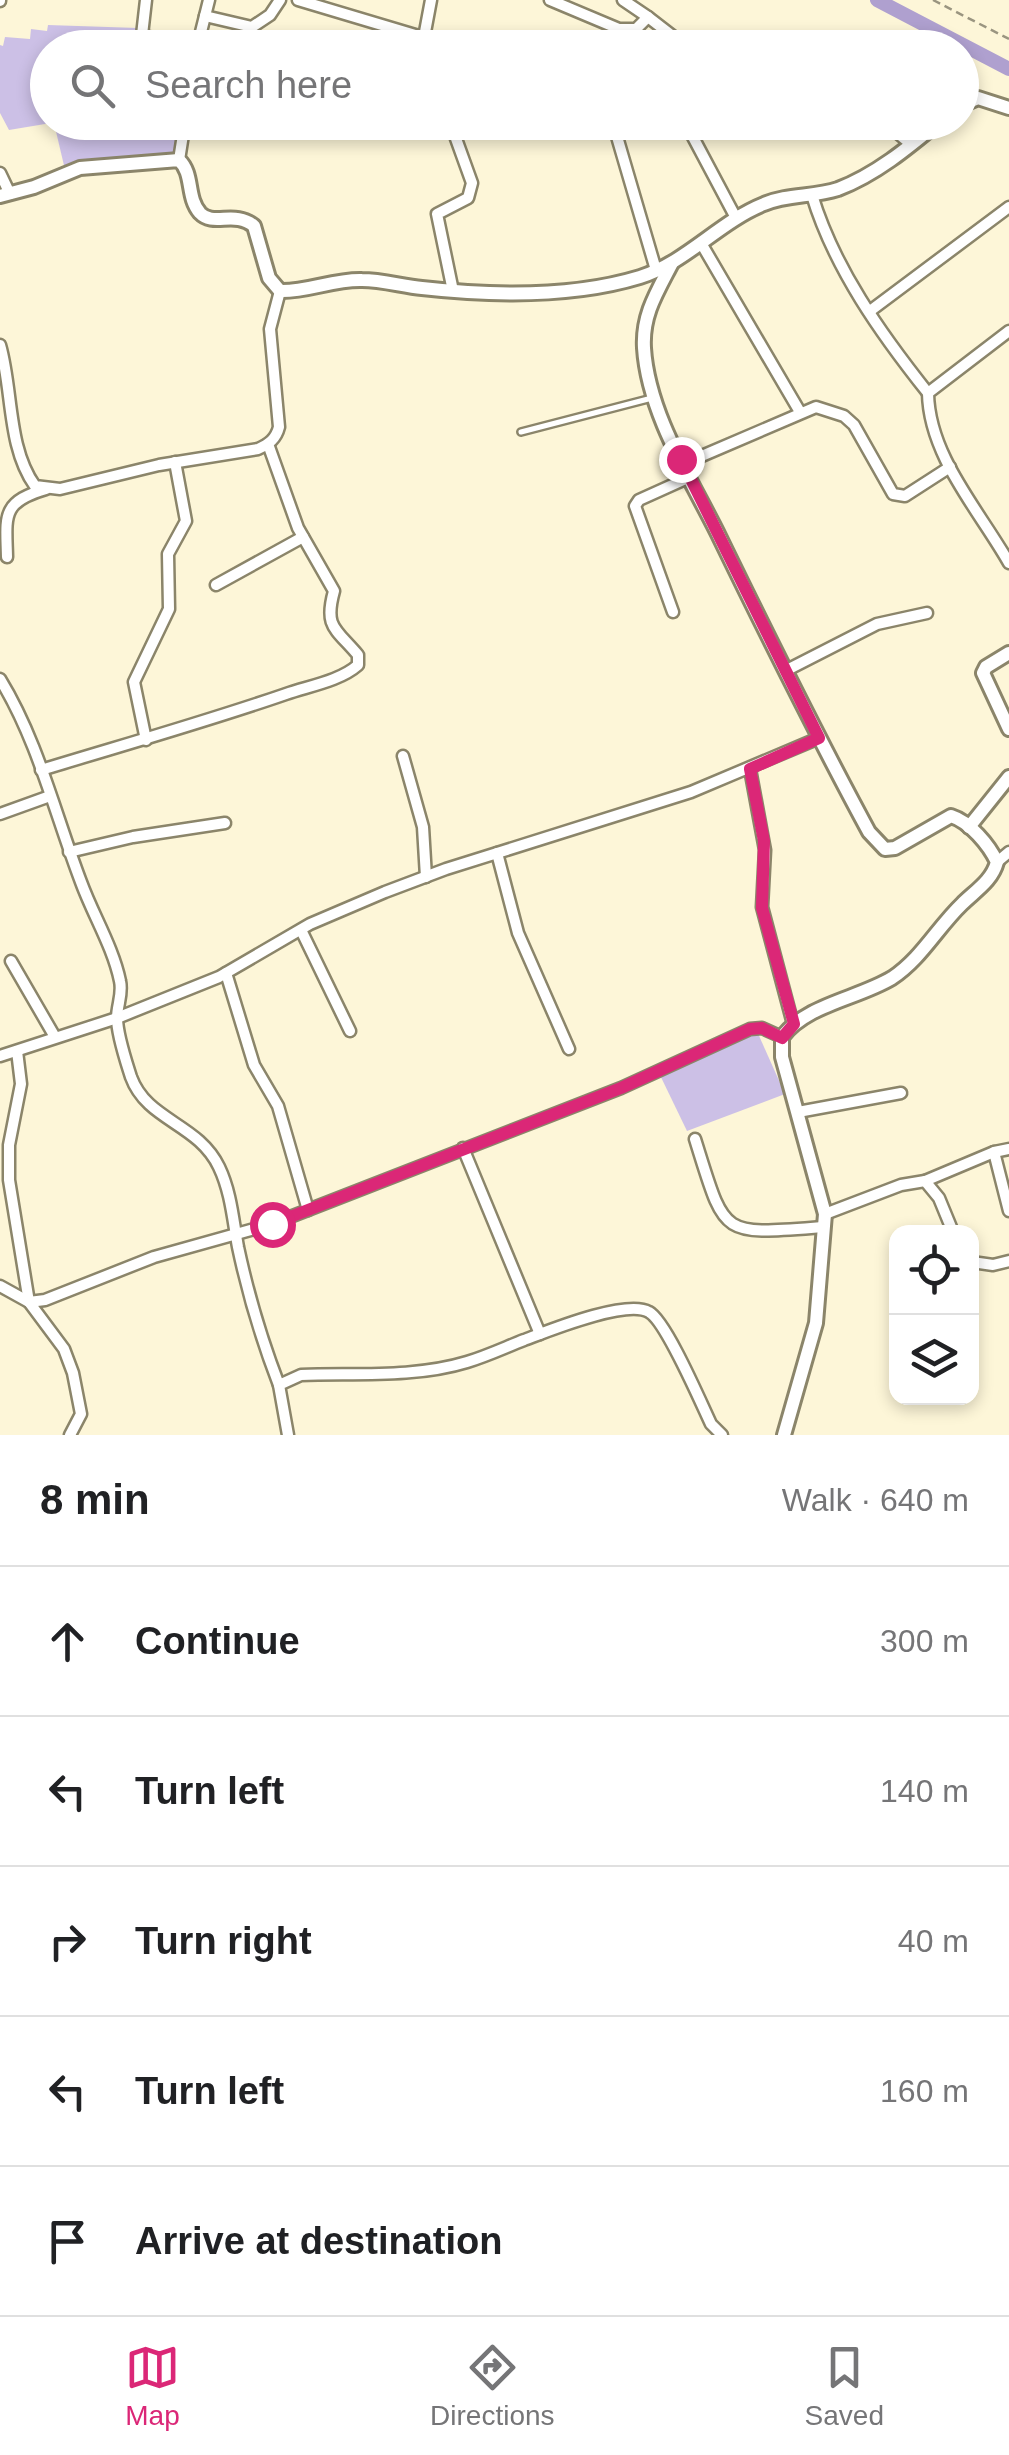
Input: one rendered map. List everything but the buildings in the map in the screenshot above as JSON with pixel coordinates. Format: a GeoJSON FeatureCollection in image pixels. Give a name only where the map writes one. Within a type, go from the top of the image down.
{"type":"FeatureCollection","features":[{"type":"Feature","properties":{"kind":"street"},"geometry":{"type":"LineString","coordinates":[[143,30],[146,0]]}},
{"type":"Feature","properties":{"kind":"street"},"geometry":{"type":"LineString","coordinates":[[202,30],[209,0]]}},
{"type":"Feature","properties":{"kind":"street"},"geometry":{"type":"LineString","coordinates":[[205,16],[252,27],[262,22],[280,0]]}},
{"type":"Feature","properties":{"kind":"street"},"geometry":{"type":"LineString","coordinates":[[298,0],[387,30]]}},
{"type":"Feature","properties":{"kind":"street"},"geometry":{"type":"LineString","coordinates":[[425,30],[432,0]]}},
{"type":"Feature","properties":{"kind":"street"},"geometry":{"type":"LineString","coordinates":[[550,0],[619,28],[636,29],[648,17]]}},
{"type":"Feature","properties":{"kind":"street"},"geometry":{"type":"LineString","coordinates":[[623,0],[665,30]]}},
{"type":"Feature","properties":{"kind":"street"},"geometry":{"type":"LineString","coordinates":[[979,98],[1009,108]]}},
{"type":"Feature","properties":{"kind":"street"},"geometry":{"type":"LineString","coordinates":[[182,140],[179,160],[188,173],[193,200],[203,216],[210,220],[240,218],[254,226],[269,278],[280,290]]}},
{"type":"Feature","properties":{"kind":"street"},"geometry":{"type":"LineString","coordinates":[[453,290],[437,214],[468,198],[472,183],[456,140]]}},
{"type":"Feature","properties":{"kind":"street"},"geometry":{"type":"LineString","coordinates":[[618,140],[656,270]]}},
{"type":"Feature","properties":{"kind":"street"},"geometry":{"type":"LineString","coordinates":[[694,140],[736,218]]}},
{"type":"Feature","properties":{"kind":"street"},"geometry":{"type":"LineString","coordinates":[[906,140],[911,144]]}},
{"type":"Feature","properties":{"kind":"street"},"geometry":{"type":"LineString","coordinates":[[280,290],[358,279],[453,290],[537,293],[606,286],[672,263],[736,218],[782,198],[812,195],[855,180],[916,140]]}},
{"type":"Feature","properties":{"kind":"street"},"geometry":{"type":"LineString","coordinates":[[0,172],[5,195],[80,168],[179,160]]}},
{"type":"Feature","properties":{"kind":"street"},"geometry":{"type":"LineString","coordinates":[[812,195],[833,250],[899,356],[928,392],[931,426],[950,467],[1009,562]]}},
{"type":"Feature","properties":{"kind":"street"},"geometry":{"type":"LineString","coordinates":[[870,311],[1009,207]]}},
{"type":"Feature","properties":{"kind":"street"},"geometry":{"type":"LineString","coordinates":[[701,243],[800,412]]}},
{"type":"Feature","properties":{"kind":"street"},"geometry":{"type":"LineString","coordinates":[[672,263],[644,316],[644,351],[655,398],[785,672],[869,832],[885,848],[904,844],[951,816],[959,818],[1005,857],[910,965],[794,1024],[782,1038],[782,1058],[824,1221],[816,1324],[784,1435]]}},
{"type":"Feature","properties":{"kind":"street"},"geometry":{"type":"LineString","coordinates":[[7,558],[8,512],[24,496],[268,444],[279,427],[270,329],[280,290]]}},
{"type":"Feature","properties":{"kind":"street"},"geometry":{"type":"LineString","coordinates":[[928,392],[1009,331]]}},
{"type":"Feature","properties":{"kind":"street"},"geometry":{"type":"LineString","coordinates":[[0,346],[27,475],[34,486],[46,489]]}},
{"type":"Feature","properties":{"kind":"street"},"geometry":{"type":"LineString","coordinates":[[683,464],[816,407],[849,419],[873,455],[887,486],[899,497],[950,467]]}},
{"type":"Feature","properties":{"kind":"street"},"geometry":{"type":"LineString","coordinates":[[41,770],[146,740],[344,674],[358,664],[358,655],[333,627],[328,609],[334,591],[303,537],[268,444]]}},
{"type":"Feature","properties":{"kind":"street"},"geometry":{"type":"LineString","coordinates":[[146,740],[134,682],[168,610],[168,554],[186,520],[175,462]]}},
{"type":"Feature","properties":{"kind":"street"},"geometry":{"type":"LineString","coordinates":[[673,612],[636,506],[639,500],[690,477]]}},
{"type":"Feature","properties":{"kind":"street"},"geometry":{"type":"LineString","coordinates":[[216,585],[303,537]]}},
{"type":"Feature","properties":{"kind":"street"},"geometry":{"type":"LineString","coordinates":[[785,672],[877,624],[928,612]]}},
{"type":"Feature","properties":{"kind":"street"},"geometry":{"type":"LineString","coordinates":[[1009,653],[983,673],[1009,729]]}},
{"type":"Feature","properties":{"kind":"street"},"geometry":{"type":"LineString","coordinates":[[0,678],[23,717],[69,852],[121,983],[117,1018],[132,1078],[141,1096],[160,1114],[206,1144],[220,1168],[263,1345],[280,1385],[278,1393],[288,1435]]}},
{"type":"Feature","properties":{"kind":"street"},"geometry":{"type":"LineString","coordinates":[[0,1056],[117,1018],[226,973],[339,910],[497,853],[620,817],[750,769],[819,738]]}},
{"type":"Feature","properties":{"kind":"street"},"geometry":{"type":"LineString","coordinates":[[402,756],[423,827],[426,877]]}},
{"type":"Feature","properties":{"kind":"street"},"geometry":{"type":"LineString","coordinates":[[750,769],[764,841],[762,908],[794,1024]]}},
{"type":"Feature","properties":{"kind":"street"},"geometry":{"type":"LineString","coordinates":[[969,827],[1009,777]]}},
{"type":"Feature","properties":{"kind":"street"},"geometry":{"type":"LineString","coordinates":[[0,814],[50,796]]}},
{"type":"Feature","properties":{"kind":"street"},"geometry":{"type":"LineString","coordinates":[[69,852],[225,823]]}},
{"type":"Feature","properties":{"kind":"street"},"geometry":{"type":"LineString","coordinates":[[497,853],[518,933],[568,1049]]}},
{"type":"Feature","properties":{"kind":"street"},"geometry":{"type":"LineString","coordinates":[[301,930],[350,1031]]}},
{"type":"Feature","properties":{"kind":"street"},"geometry":{"type":"LineString","coordinates":[[11,961],[55,1037]]}},
{"type":"Feature","properties":{"kind":"street"},"geometry":{"type":"LineString","coordinates":[[226,973],[254,1065],[284,1122],[308,1210]]}},
{"type":"Feature","properties":{"kind":"street"},"geometry":{"type":"LineString","coordinates":[[29,1302],[66,1292],[154,1257],[308,1210],[621,1088],[750,1029],[762,1028],[782,1038]]}},
{"type":"Feature","properties":{"kind":"street"},"geometry":{"type":"LineString","coordinates":[[17,1051],[20,1084],[9,1146],[10,1180],[29,1302]]}},
{"type":"Feature","properties":{"kind":"street"},"geometry":{"type":"LineString","coordinates":[[798,1112],[901,1093]]}},
{"type":"Feature","properties":{"kind":"street"},"geometry":{"type":"LineString","coordinates":[[695,1139],[723,1218],[735,1228],[757,1232],[824,1221],[901,1185],[925,1181],[1009,1149]]}},
{"type":"Feature","properties":{"kind":"street"},"geometry":{"type":"LineString","coordinates":[[464,1148],[540,1334]]}},
{"type":"Feature","properties":{"kind":"street"},"geometry":{"type":"LineString","coordinates":[[994,1152],[1009,1211]]}},
{"type":"Feature","properties":{"kind":"street"},"geometry":{"type":"LineString","coordinates":[[925,1181],[950,1225]]}},
{"type":"Feature","properties":{"kind":"street"},"geometry":{"type":"LineString","coordinates":[[979,1263],[994,1265],[1009,1261]]}},
{"type":"Feature","properties":{"kind":"street"},"geometry":{"type":"LineString","coordinates":[[0,1286],[29,1302],[69,1357],[81,1414],[70,1435]]}},
{"type":"Feature","properties":{"kind":"street"},"geometry":{"type":"LineString","coordinates":[[280,1385],[301,1375],[434,1369],[466,1362],[568,1323],[622,1310],[652,1312],[711,1424],[722,1435]]}},
{"type":"Feature","properties":{"kind":"lane"},"geometry":{"type":"LineString","coordinates":[[521,432],[655,398]]}},
{"type":"Feature","properties":{"kind":"path"},"geometry":{"type":"LineString","coordinates":[[933,0],[1009,40]]}},
{"type":"Feature","properties":{"kind":"shaded area"},"geometry":{"type":"Polygon","coordinates":[[[48,25],[139,30],[47,30],[48,25]]]}},
{"type":"Feature","properties":{"kind":"shaded area"},"geometry":{"type":"Polygon","coordinates":[[[5,37],[30,39],[30,126],[9,130],[0,113],[0,45],[3,46],[5,37]]]}},
{"type":"Feature","properties":{"kind":"shaded area"},"geometry":{"type":"Polygon","coordinates":[[[58,140],[185,140],[180,158],[66,174],[58,140]]]}},
{"type":"Feature","properties":{"kind":"shaded area"},"geometry":{"type":"Polygon","coordinates":[[[756,1029],[785,1094],[687,1131],[658,1071],[756,1029]]]}},
{"type":"Feature","properties":{"kind":"waterway"},"geometry":{"type":"LineString","coordinates":[[877,0],[934,30]]}},
{"type":"Feature","properties":{"kind":"waterway"},"geometry":{"type":"LineString","coordinates":[[979,53],[1009,69]]}},
{"type":"Feature","properties":{"kind":"route"},"geometry":{"type":"LineString","coordinates":[[272,1224],[621,1088],[750,1029],[762,1028],[782,1038],[794,1024],[766,932],[762,908],[765,850],[750,769],[819,738],[681,459]]}}]}
